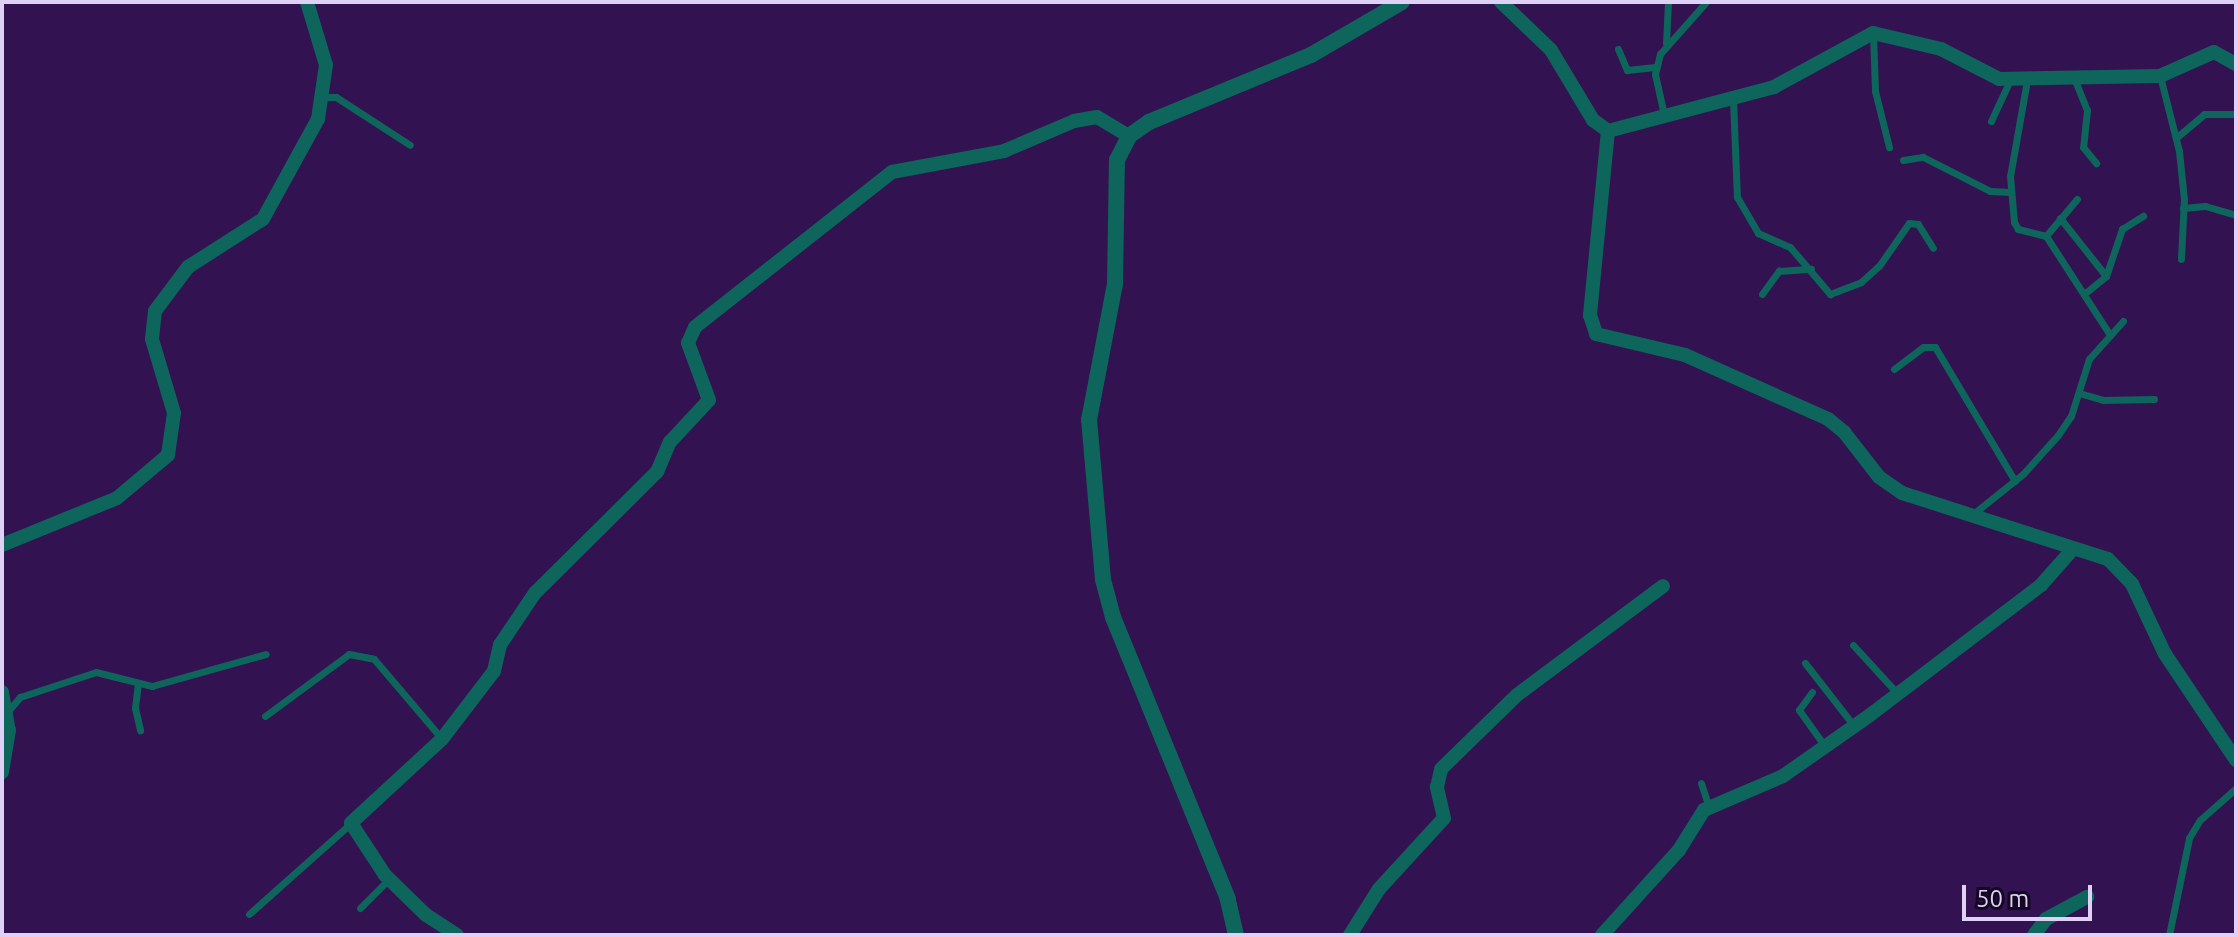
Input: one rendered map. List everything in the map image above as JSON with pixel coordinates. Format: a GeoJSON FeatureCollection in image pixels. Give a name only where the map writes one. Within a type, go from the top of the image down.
{"type":"FeatureCollection","features":[{"type":"Feature","properties":{"kind":"street"},"geometry":{"type":"LineString","coordinates":[[2,545],[117,498],[168,455],[174,413],[152,339],[155,311],[188,267],[254,227],[271,209],[325,97],[326,65],[307,2]]}},
{"type":"Feature","properties":{"kind":"street"},"geometry":{"type":"LineString","coordinates":[[1236,935],[1228,899],[1113,617],[1099,552],[1089,420],[1115,284],[1117,160],[1129,136],[1149,122],[1311,55],[1402,2]]}},
{"type":"Feature","properties":{"kind":"street"},"geometry":{"type":"LineString","coordinates":[[1501,2],[1551,50],[1593,120],[1608,131],[1783,84],[1873,33],[1941,49],[1989,76],[2010,80],[2160,76],[2214,52],[2236,64]]}},
{"type":"Feature","properties":{"kind":"street"},"geometry":{"type":"LineString","coordinates":[[457,935],[426,915],[389,879],[351,823],[442,739],[494,671],[500,645],[535,593],[657,472],[670,442],[709,400],[688,343],[709,314],[765,277],[892,172],[1004,151],[1074,121],[1097,117],[1129,136]]}},
{"type":"Feature","properties":{"kind":"street"},"geometry":{"type":"LineString","coordinates":[[1608,131],[1590,315],[1596,334],[1685,355],[1828,419],[1889,487],[1968,518],[2073,549],[2097,552],[2121,569],[2172,667],[2236,760]]}},
{"type":"Feature","properties":{"kind":"street"},"geometry":{"type":"LineString","coordinates":[[1602,935],[1635,903],[1709,807],[1783,776],[1854,726],[2041,585],[2073,549]]}},
{"type":"Feature","properties":{"kind":"street"},"geometry":{"type":"LineString","coordinates":[[1350,935],[1379,889],[1444,818],[1437,787],[1441,769],[1517,695],[1663,586]]}},
{"type":"Feature","properties":{"kind":"street"},"geometry":{"type":"LineString","coordinates":[[2,692],[9,710],[2,772]]}},
{"type":"Feature","properties":{"kind":"street"},"geometry":{"type":"LineString","coordinates":[[2034,935],[2046,919],[2087,897]]}},
{"type":"Feature","properties":{"kind":"lane"},"geometry":{"type":"LineString","coordinates":[[1666,43],[1668,2]]}},
{"type":"Feature","properties":{"kind":"lane"},"geometry":{"type":"LineString","coordinates":[[1664,118],[1655,67],[1666,43],[1706,2]]}},
{"type":"Feature","properties":{"kind":"lane"},"geometry":{"type":"LineString","coordinates":[[1873,33],[1875,91],[1889,147]]}},
{"type":"Feature","properties":{"kind":"lane"},"geometry":{"type":"LineString","coordinates":[[1618,49],[1627,70],[1655,67]]}},
{"type":"Feature","properties":{"kind":"lane"},"geometry":{"type":"LineString","coordinates":[[2160,76],[2177,137],[2183,208],[2181,259]]}},
{"type":"Feature","properties":{"kind":"lane"},"geometry":{"type":"LineString","coordinates":[[2074,78],[2087,110],[2083,147],[2096,163]]}},
{"type":"Feature","properties":{"kind":"lane"},"geometry":{"type":"LineString","coordinates":[[1991,121],[2010,80]]}},
{"type":"Feature","properties":{"kind":"lane"},"geometry":{"type":"LineString","coordinates":[[2027,80],[2011,192],[2018,229],[2046,236],[2110,335]]}},
{"type":"Feature","properties":{"kind":"lane"},"geometry":{"type":"LineString","coordinates":[[325,97],[336,97],[410,145]]}},
{"type":"Feature","properties":{"kind":"lane"},"geometry":{"type":"LineString","coordinates":[[1733,99],[1737,197],[1758,233],[1790,247],[1836,295],[1879,266],[1909,223],[1918,224],[1933,248]]}},
{"type":"Feature","properties":{"kind":"lane"},"geometry":{"type":"LineString","coordinates":[[2177,137],[2204,114],[2233,114]]}},
{"type":"Feature","properties":{"kind":"lane"},"geometry":{"type":"LineString","coordinates":[[1903,160],[1923,157],[1990,191],[2011,192]]}},
{"type":"Feature","properties":{"kind":"lane"},"geometry":{"type":"LineString","coordinates":[[2046,236],[2077,199]]}},
{"type":"Feature","properties":{"kind":"lane"},"geometry":{"type":"LineString","coordinates":[[2183,208],[2205,206],[2236,215]]}},
{"type":"Feature","properties":{"kind":"lane"},"geometry":{"type":"LineString","coordinates":[[2084,294],[2106,276],[2122,229],[2143,216]]}},
{"type":"Feature","properties":{"kind":"lane"},"geometry":{"type":"LineString","coordinates":[[2060,218],[2106,276]]}},
{"type":"Feature","properties":{"kind":"lane"},"geometry":{"type":"LineString","coordinates":[[1762,294],[1779,271],[1811,269]]}},
{"type":"Feature","properties":{"kind":"lane"},"geometry":{"type":"LineString","coordinates":[[1968,518],[2015,481],[2058,435],[2079,393],[2089,359],[2123,321]]}},
{"type":"Feature","properties":{"kind":"lane"},"geometry":{"type":"LineString","coordinates":[[1894,369],[1923,347],[1935,347],[2015,481]]}},
{"type":"Feature","properties":{"kind":"lane"},"geometry":{"type":"LineString","coordinates":[[2079,393],[2103,400],[2154,399]]}},
{"type":"Feature","properties":{"kind":"lane"},"geometry":{"type":"LineString","coordinates":[[1853,645],[1897,693]]}},
{"type":"Feature","properties":{"kind":"lane"},"geometry":{"type":"LineString","coordinates":[[9,710],[20,697],[96,672],[117,673],[152,686],[266,654]]}},
{"type":"Feature","properties":{"kind":"lane"},"geometry":{"type":"LineString","coordinates":[[265,716],[349,654],[374,659],[442,739]]}},
{"type":"Feature","properties":{"kind":"lane"},"geometry":{"type":"LineString","coordinates":[[1805,663],[1854,726]]}},
{"type":"Feature","properties":{"kind":"lane"},"geometry":{"type":"LineString","coordinates":[[138,683],[135,708],[140,730]]}},
{"type":"Feature","properties":{"kind":"lane"},"geometry":{"type":"LineString","coordinates":[[1812,692],[1799,710],[1824,745]]}},
{"type":"Feature","properties":{"kind":"lane"},"geometry":{"type":"LineString","coordinates":[[1701,783],[1709,807]]}},
{"type":"Feature","properties":{"kind":"lane"},"geometry":{"type":"LineString","coordinates":[[2169,935],[2189,838],[2200,820],[2236,788]]}},
{"type":"Feature","properties":{"kind":"lane"},"geometry":{"type":"LineString","coordinates":[[249,914],[351,823]]}},
{"type":"Feature","properties":{"kind":"lane"},"geometry":{"type":"LineString","coordinates":[[360,908],[389,879]]}}]}
